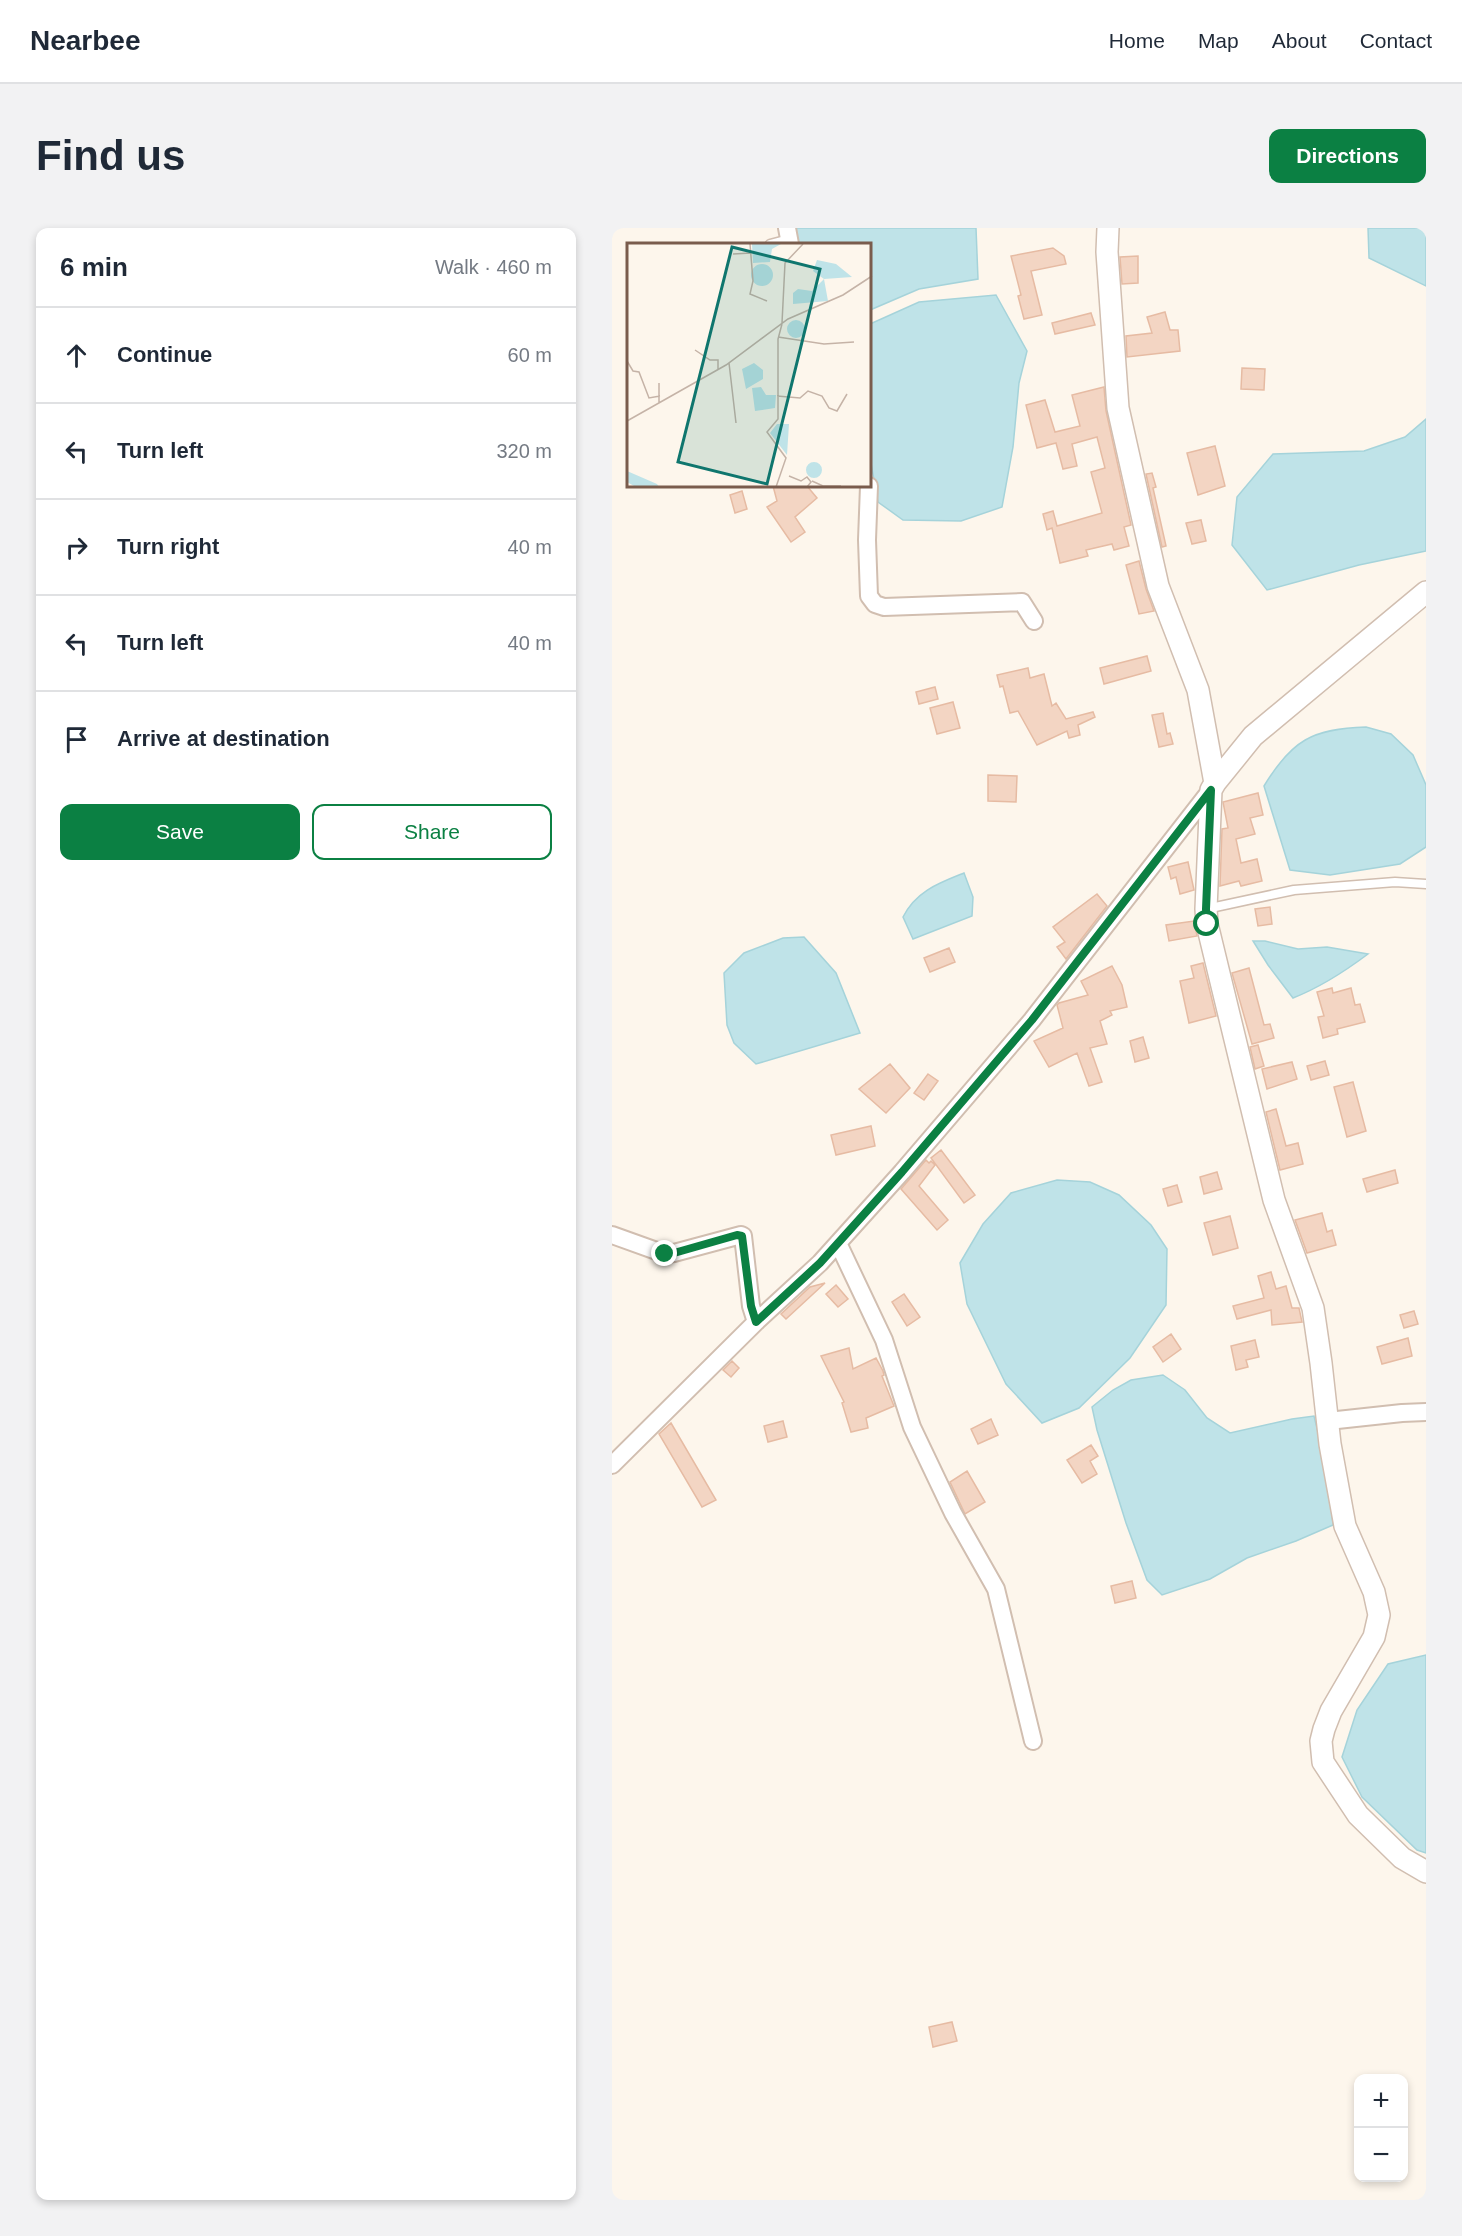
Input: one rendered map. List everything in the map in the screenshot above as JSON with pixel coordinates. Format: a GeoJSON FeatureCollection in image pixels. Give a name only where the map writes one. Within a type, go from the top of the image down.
{"type":"FeatureCollection","features":[{"type":"Feature","properties":{"kind":"street"},"geometry":{"type":"LineString","coordinates":[[1108,228],[1107,252],[1118,408],[1158,586],[1198,690],[1213,787],[1207,924],[1274,1200],[1312,1308],[1330,1444],[1345,1526],[1374,1592],[1379,1615],[1374,1637],[1331,1711],[1321,1741],[1321,1754],[1323,1762],[1358,1815],[1402,1858],[1426,1872]]}},
{"type":"Feature","properties":{"kind":"street"},"geometry":{"type":"LineString","coordinates":[[869,488],[867,540],[869,596],[875,603],[884,608],[1023,602],[1034,621]]}},
{"type":"Feature","properties":{"kind":"street"},"geometry":{"type":"LineString","coordinates":[[612,1465],[756,1322],[820,1263],[902,1172],[1032,1020],[1253,736],[1426,592]]}},
{"type":"Feature","properties":{"kind":"street"},"geometry":{"type":"LineString","coordinates":[[612,1235],[665,1254],[741,1235],[751,1306],[756,1322]]}},
{"type":"Feature","properties":{"kind":"street"},"geometry":{"type":"LineString","coordinates":[[838,1243],[884,1340],[912,1427],[953,1513],[996,1589],[1033,1740]]}},
{"type":"Feature","properties":{"kind":"street"},"geometry":{"type":"LineString","coordinates":[[1328,1421],[1402,1413],[1426,1413]]}},
{"type":"Feature","properties":{"kind":"lane"},"geometry":{"type":"LineString","coordinates":[[773,243],[789,237]]}},
{"type":"Feature","properties":{"kind":"lane"},"geometry":{"type":"LineString","coordinates":[[1206,909],[1294,890],[1395,882],[1426,884]]}},
{"type":"Feature","properties":{"kind":"water"},"geometry":{"type":"Polygon","coordinates":[[[793,228],[976,228],[978,279],[919,289],[872,309],[872,243],[797,243],[793,228]]]}},
{"type":"Feature","properties":{"kind":"water"},"geometry":{"type":"Polygon","coordinates":[[[1368,228],[1426,228],[1426,286],[1369,258],[1368,228]]]}},
{"type":"Feature","properties":{"kind":"water"},"geometry":{"type":"Polygon","coordinates":[[[996,295],[1027,351],[1019,383],[1013,447],[1002,507],[961,521],[903,520],[878,502],[872,469],[872,323],[919,302],[996,295]]]}},
{"type":"Feature","properties":{"kind":"water"},"geometry":{"type":"Polygon","coordinates":[[[1426,419],[1426,551],[1359,565],[1267,590],[1232,545],[1237,497],[1273,454],[1364,451],[1405,437],[1426,419]]]}},
{"type":"Feature","properties":{"kind":"water"},"geometry":{"type":"Polygon","coordinates":[[[1366,727],[1391,734],[1413,755],[1426,785],[1426,847],[1400,864],[1330,875],[1290,870],[1264,786],[1284,758],[1305,740],[1331,731],[1366,727]]]}},
{"type":"Feature","properties":{"kind":"water"},"geometry":{"type":"Polygon","coordinates":[[[964,873],[973,897],[972,916],[913,939],[903,917],[908,908],[929,889],[964,873]]]}},
{"type":"Feature","properties":{"kind":"water"},"geometry":{"type":"Polygon","coordinates":[[[804,937],[836,973],[860,1033],[756,1064],[734,1043],[727,1025],[724,973],[744,953],[783,938],[804,937]]]}},
{"type":"Feature","properties":{"kind":"water"},"geometry":{"type":"Polygon","coordinates":[[[1253,941],[1265,941],[1298,949],[1327,947],[1368,954],[1332,979],[1293,998],[1253,941]]]}},
{"type":"Feature","properties":{"kind":"water"},"geometry":{"type":"Polygon","coordinates":[[[1057,1180],[1090,1182],[1119,1195],[1151,1225],[1167,1249],[1166,1305],[1130,1358],[1079,1408],[1042,1423],[1006,1384],[967,1304],[960,1263],[983,1224],[1011,1193],[1057,1180]]]}},
{"type":"Feature","properties":{"kind":"water"},"geometry":{"type":"Polygon","coordinates":[[[1163,1375],[1185,1390],[1207,1418],[1230,1433],[1314,1416],[1328,1474],[1333,1525],[1247,1558],[1210,1579],[1162,1595],[1147,1580],[1126,1523],[1092,1407],[1113,1390],[1131,1380],[1163,1375]]]}},
{"type":"Feature","properties":{"kind":"water"},"geometry":{"type":"Polygon","coordinates":[[[1426,1655],[1426,1853],[1417,1850],[1362,1797],[1342,1757],[1357,1710],[1388,1664],[1426,1655]]]}},
{"type":"Feature","properties":{"kind":"building"},"geometry":{"type":"Polygon","coordinates":[[[1053,248],[1064,256],[1066,264],[1031,271],[1042,315],[1024,319],[1018,296],[1021,295],[1011,256],[1053,248]]]}},
{"type":"Feature","properties":{"kind":"building"},"geometry":{"type":"Polygon","coordinates":[[[1138,256],[1138,283],[1122,284],[1120,257],[1138,256]]]}},
{"type":"Feature","properties":{"kind":"building"},"geometry":{"type":"Polygon","coordinates":[[[1165,312],[1170,330],[1178,330],[1180,351],[1127,357],[1126,336],[1152,333],[1147,317],[1165,312]]]}},
{"type":"Feature","properties":{"kind":"building"},"geometry":{"type":"Polygon","coordinates":[[[1091,313],[1095,325],[1055,334],[1052,323],[1091,313]]]}},
{"type":"Feature","properties":{"kind":"building"},"geometry":{"type":"Polygon","coordinates":[[[1242,368],[1265,369],[1264,390],[1241,389],[1242,368]]]}},
{"type":"Feature","properties":{"kind":"building"},"geometry":{"type":"Polygon","coordinates":[[[1104,387],[1106,411],[1131,525],[1124,527],[1129,546],[1114,550],[1112,544],[1086,550],[1088,556],[1060,563],[1052,528],[1047,530],[1043,514],[1053,511],[1057,526],[1102,513],[1091,472],[1105,468],[1097,437],[1072,444],[1077,466],[1063,469],[1056,443],[1037,448],[1026,405],[1045,400],[1055,432],[1080,426],[1072,395],[1104,387]]]}},
{"type":"Feature","properties":{"kind":"building"},"geometry":{"type":"Polygon","coordinates":[[[1215,446],[1225,486],[1198,495],[1187,453],[1215,446]]]}},
{"type":"Feature","properties":{"kind":"building"},"geometry":{"type":"Polygon","coordinates":[[[1152,473],[1156,487],[1153,488],[1166,546],[1162,547],[1146,474],[1152,473]]]}},
{"type":"Feature","properties":{"kind":"building"},"geometry":{"type":"Polygon","coordinates":[[[774,488],[809,488],[817,498],[795,517],[805,532],[791,542],[767,507],[777,501],[774,488]]]}},
{"type":"Feature","properties":{"kind":"building"},"geometry":{"type":"Polygon","coordinates":[[[742,491],[747,509],[735,513],[730,495],[742,491]]]}},
{"type":"Feature","properties":{"kind":"building"},"geometry":{"type":"Polygon","coordinates":[[[1201,520],[1206,541],[1192,544],[1186,523],[1201,520]]]}},
{"type":"Feature","properties":{"kind":"building"},"geometry":{"type":"Polygon","coordinates":[[[1139,561],[1154,611],[1139,614],[1126,565],[1139,561]]]}},
{"type":"Feature","properties":{"kind":"building"},"geometry":{"type":"Polygon","coordinates":[[[1147,656],[1151,671],[1104,684],[1100,668],[1147,656]]]}},
{"type":"Feature","properties":{"kind":"building"},"geometry":{"type":"Polygon","coordinates":[[[1028,668],[1030,678],[1044,674],[1052,706],[1056,703],[1066,719],[1093,712],[1095,717],[1078,725],[1080,735],[1069,738],[1067,731],[1037,745],[1018,711],[1010,713],[1003,686],[1000,687],[997,675],[1028,668]]]}},
{"type":"Feature","properties":{"kind":"building"},"geometry":{"type":"Polygon","coordinates":[[[935,687],[938,699],[919,704],[916,692],[935,687]]]}},
{"type":"Feature","properties":{"kind":"building"},"geometry":{"type":"Polygon","coordinates":[[[953,702],[960,728],[937,734],[930,708],[953,702]]]}},
{"type":"Feature","properties":{"kind":"building"},"geometry":{"type":"Polygon","coordinates":[[[1163,713],[1167,734],[1170,733],[1173,744],[1159,747],[1152,715],[1163,713]]]}},
{"type":"Feature","properties":{"kind":"building"},"geometry":{"type":"Polygon","coordinates":[[[988,775],[1017,776],[1016,802],[988,801],[988,775]]]}},
{"type":"Feature","properties":{"kind":"building"},"geometry":{"type":"Polygon","coordinates":[[[1258,793],[1263,815],[1250,818],[1255,834],[1236,839],[1241,863],[1257,859],[1262,881],[1241,886],[1239,881],[1220,886],[1222,829],[1228,828],[1223,802],[1258,793]]]}},
{"type":"Feature","properties":{"kind":"building"},"geometry":{"type":"Polygon","coordinates":[[[1188,862],[1194,890],[1180,894],[1176,877],[1171,879],[1168,867],[1188,862]]]}},
{"type":"Feature","properties":{"kind":"building"},"geometry":{"type":"Polygon","coordinates":[[[1097,894],[1107,906],[1066,959],[1057,947],[1065,942],[1053,927],[1097,894]]]}},
{"type":"Feature","properties":{"kind":"building"},"geometry":{"type":"Polygon","coordinates":[[[1270,907],[1272,924],[1258,926],[1255,909],[1270,907]]]}},
{"type":"Feature","properties":{"kind":"building"},"geometry":{"type":"Polygon","coordinates":[[[1194,921],[1197,936],[1169,941],[1166,925],[1194,921]]]}},
{"type":"Feature","properties":{"kind":"building"},"geometry":{"type":"Polygon","coordinates":[[[949,948],[955,962],[930,972],[924,958],[949,948]]]}},
{"type":"Feature","properties":{"kind":"building"},"geometry":{"type":"Polygon","coordinates":[[[1203,963],[1216,1016],[1189,1023],[1180,981],[1194,978],[1191,966],[1203,963]]]}},
{"type":"Feature","properties":{"kind":"building"},"geometry":{"type":"Polygon","coordinates":[[[1112,966],[1122,985],[1127,1007],[1110,1011],[1112,1015],[1100,1021],[1107,1044],[1090,1048],[1102,1082],[1089,1086],[1077,1053],[1049,1067],[1034,1041],[1063,1028],[1057,1005],[1088,995],[1081,981],[1112,966]]]}},
{"type":"Feature","properties":{"kind":"building"},"geometry":{"type":"Polygon","coordinates":[[[1249,968],[1264,1025],[1270,1024],[1274,1038],[1252,1044],[1232,973],[1249,968]]]}},
{"type":"Feature","properties":{"kind":"building"},"geometry":{"type":"Polygon","coordinates":[[[1332,988],[1333,993],[1351,988],[1355,1005],[1360,1004],[1365,1022],[1337,1029],[1338,1034],[1323,1038],[1318,1017],[1324,1016],[1317,992],[1332,988]]]}},
{"type":"Feature","properties":{"kind":"building"},"geometry":{"type":"Polygon","coordinates":[[[1143,1037],[1149,1058],[1135,1062],[1130,1041],[1143,1037]]]}},
{"type":"Feature","properties":{"kind":"building"},"geometry":{"type":"Polygon","coordinates":[[[1258,1045],[1264,1066],[1255,1069],[1250,1047],[1258,1045]]]}},
{"type":"Feature","properties":{"kind":"building"},"geometry":{"type":"Polygon","coordinates":[[[1325,1061],[1329,1075],[1311,1080],[1307,1066],[1325,1061]]]}},
{"type":"Feature","properties":{"kind":"building"},"geometry":{"type":"Polygon","coordinates":[[[1292,1062],[1297,1079],[1267,1089],[1262,1069],[1292,1062]]]}},
{"type":"Feature","properties":{"kind":"building"},"geometry":{"type":"Polygon","coordinates":[[[890,1064],[910,1088],[886,1113],[859,1089],[890,1064]]]}},
{"type":"Feature","properties":{"kind":"building"},"geometry":{"type":"Polygon","coordinates":[[[928,1074],[938,1081],[924,1100],[914,1093],[928,1074]]]}},
{"type":"Feature","properties":{"kind":"building"},"geometry":{"type":"Polygon","coordinates":[[[1353,1082],[1366,1131],[1347,1137],[1334,1087],[1353,1082]]]}},
{"type":"Feature","properties":{"kind":"building"},"geometry":{"type":"Polygon","coordinates":[[[1276,1109],[1286,1146],[1298,1143],[1303,1164],[1280,1170],[1266,1112],[1276,1109]]]}},
{"type":"Feature","properties":{"kind":"building"},"geometry":{"type":"Polygon","coordinates":[[[871,1126],[875,1146],[836,1155],[831,1135],[871,1126]]]}},
{"type":"Feature","properties":{"kind":"building"},"geometry":{"type":"Polygon","coordinates":[[[941,1150],[975,1195],[964,1203],[931,1158],[941,1150]]]}},
{"type":"Feature","properties":{"kind":"building"},"geometry":{"type":"Polygon","coordinates":[[[926,1160],[935,1165],[919,1186],[948,1220],[937,1230],[901,1189],[926,1160]]]}},
{"type":"Feature","properties":{"kind":"building"},"geometry":{"type":"Polygon","coordinates":[[[1395,1170],[1398,1183],[1367,1192],[1363,1179],[1395,1170]]]}},
{"type":"Feature","properties":{"kind":"building"},"geometry":{"type":"Polygon","coordinates":[[[1217,1172],[1222,1189],[1204,1194],[1200,1177],[1217,1172]]]}},
{"type":"Feature","properties":{"kind":"building"},"geometry":{"type":"Polygon","coordinates":[[[1177,1185],[1182,1202],[1168,1206],[1163,1189],[1177,1185]]]}},
{"type":"Feature","properties":{"kind":"building"},"geometry":{"type":"Polygon","coordinates":[[[1322,1213],[1327,1232],[1332,1230],[1336,1245],[1307,1253],[1295,1220],[1322,1213]]]}},
{"type":"Feature","properties":{"kind":"building"},"geometry":{"type":"Polygon","coordinates":[[[1230,1216],[1238,1248],[1213,1255],[1204,1223],[1230,1216]]]}},
{"type":"Feature","properties":{"kind":"building"},"geometry":{"type":"Polygon","coordinates":[[[1271,1272],[1276,1289],[1286,1286],[1292,1308],[1299,1308],[1302,1322],[1272,1325],[1271,1310],[1237,1319],[1233,1306],[1264,1298],[1258,1276],[1271,1272]]]}},
{"type":"Feature","properties":{"kind":"building"},"geometry":{"type":"Polygon","coordinates":[[[825,1283],[786,1319],[781,1314],[810,1287],[825,1283]]]}},
{"type":"Feature","properties":{"kind":"building"},"geometry":{"type":"Polygon","coordinates":[[[836,1285],[848,1299],[838,1307],[826,1294],[836,1285]]]}},
{"type":"Feature","properties":{"kind":"building"},"geometry":{"type":"Polygon","coordinates":[[[904,1294],[920,1317],[907,1326],[892,1302],[904,1294]]]}},
{"type":"Feature","properties":{"kind":"building"},"geometry":{"type":"Polygon","coordinates":[[[1414,1311],[1418,1324],[1404,1328],[1400,1315],[1414,1311]]]}},
{"type":"Feature","properties":{"kind":"building"},"geometry":{"type":"Polygon","coordinates":[[[1171,1334],[1181,1349],[1163,1362],[1153,1347],[1171,1334]]]}},
{"type":"Feature","properties":{"kind":"building"},"geometry":{"type":"Polygon","coordinates":[[[1408,1338],[1412,1356],[1382,1364],[1377,1347],[1408,1338]]]}},
{"type":"Feature","properties":{"kind":"building"},"geometry":{"type":"Polygon","coordinates":[[[1255,1340],[1259,1357],[1246,1360],[1248,1367],[1236,1370],[1231,1346],[1255,1340]]]}},
{"type":"Feature","properties":{"kind":"building"},"geometry":{"type":"Polygon","coordinates":[[[849,1348],[853,1369],[876,1358],[883,1371],[882,1376],[894,1406],[866,1418],[868,1428],[851,1432],[842,1403],[844,1402],[821,1356],[849,1348]]]}},
{"type":"Feature","properties":{"kind":"building"},"geometry":{"type":"Polygon","coordinates":[[[732,1361],[739,1368],[731,1377],[723,1370],[732,1361]]]}},
{"type":"Feature","properties":{"kind":"building"},"geometry":{"type":"Polygon","coordinates":[[[991,1419],[998,1435],[978,1444],[971,1429],[991,1419]]]}},
{"type":"Feature","properties":{"kind":"building"},"geometry":{"type":"Polygon","coordinates":[[[783,1421],[787,1437],[768,1442],[764,1426],[783,1421]]]}},
{"type":"Feature","properties":{"kind":"building"},"geometry":{"type":"Polygon","coordinates":[[[671,1423],[716,1500],[702,1507],[659,1434],[671,1423]]]}},
{"type":"Feature","properties":{"kind":"building"},"geometry":{"type":"Polygon","coordinates":[[[1091,1445],[1098,1456],[1090,1461],[1097,1474],[1082,1483],[1067,1460],[1091,1445]]]}},
{"type":"Feature","properties":{"kind":"building"},"geometry":{"type":"Polygon","coordinates":[[[967,1471],[985,1502],[965,1514],[950,1482],[967,1471]]]}},
{"type":"Feature","properties":{"kind":"building"},"geometry":{"type":"Polygon","coordinates":[[[1132,1581],[1136,1598],[1115,1603],[1111,1586],[1132,1581]]]}},
{"type":"Feature","properties":{"kind":"building"},"geometry":{"type":"Polygon","coordinates":[[[952,2022],[957,2041],[933,2047],[929,2027],[952,2022]]]}},
{"type":"Feature","properties":{"kind":"route"},"geometry":{"type":"LineString","coordinates":[[665,1254],[741,1235],[751,1306],[756,1322],[820,1263],[902,1172],[1032,1020],[1211,790],[1207,924]]}}]}
